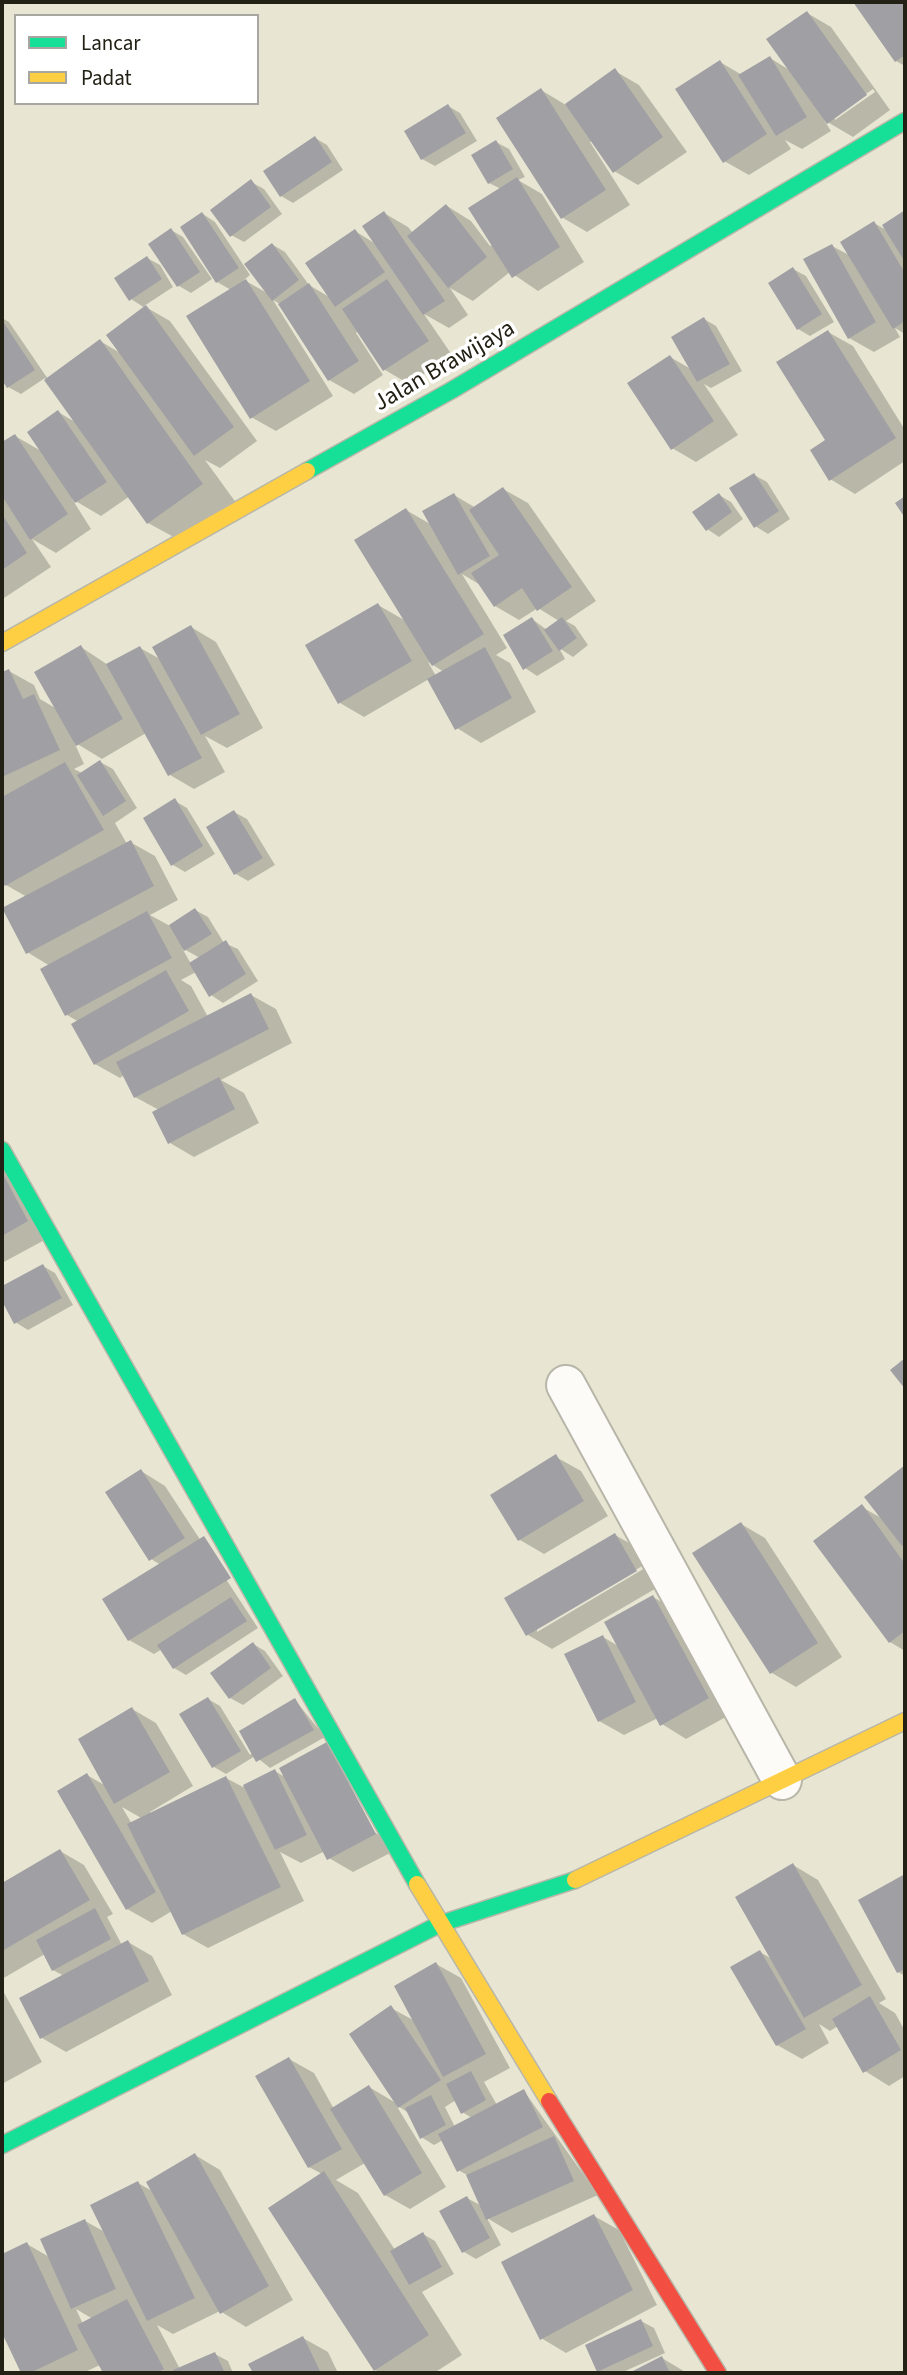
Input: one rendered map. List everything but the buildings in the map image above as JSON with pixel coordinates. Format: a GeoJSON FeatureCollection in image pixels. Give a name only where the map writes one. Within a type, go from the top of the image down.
{"type":"FeatureCollection","features":[{"type":"Feature","properties":{"kind":"street","name":"Jalan Brawijaya"},"geometry":{"type":"LineString","coordinates":[[2,643],[452,390],[905,121]]}},
{"type":"Feature","properties":{"kind":"street"},"geometry":{"type":"LineString","coordinates":[[2,1150],[440,1924],[718,2373]]}},
{"type":"Feature","properties":{"kind":"street"},"geometry":{"type":"LineString","coordinates":[[566,1385],[782,1780]]}},
{"type":"Feature","properties":{"kind":"street"},"geometry":{"type":"LineString","coordinates":[[2,2145],[440,1924],[566,1885],[905,1721]]}},
{"type":"Feature","properties":{"kind":"traffic: fast"},"geometry":{"type":"LineString","coordinates":[[307,471],[452,390],[905,121]]}},
{"type":"Feature","properties":{"kind":"traffic: fast"},"geometry":{"type":"LineString","coordinates":[[2,1150],[417,1884]]}},
{"type":"Feature","properties":{"kind":"traffic: fast"},"geometry":{"type":"LineString","coordinates":[[2,2145],[440,1924],[575,1880]]}},
{"type":"Feature","properties":{"kind":"traffic: slow"},"geometry":{"type":"LineString","coordinates":[[2,643],[307,471]]}},
{"type":"Feature","properties":{"kind":"traffic: slow"},"geometry":{"type":"LineString","coordinates":[[575,1880],[905,1721]]}},
{"type":"Feature","properties":{"kind":"traffic: slow"},"geometry":{"type":"LineString","coordinates":[[417,1884],[549,2101]]}},
{"type":"Feature","properties":{"kind":"traffic: jam"},"geometry":{"type":"LineString","coordinates":[[549,2101],[718,2373]]}}]}
